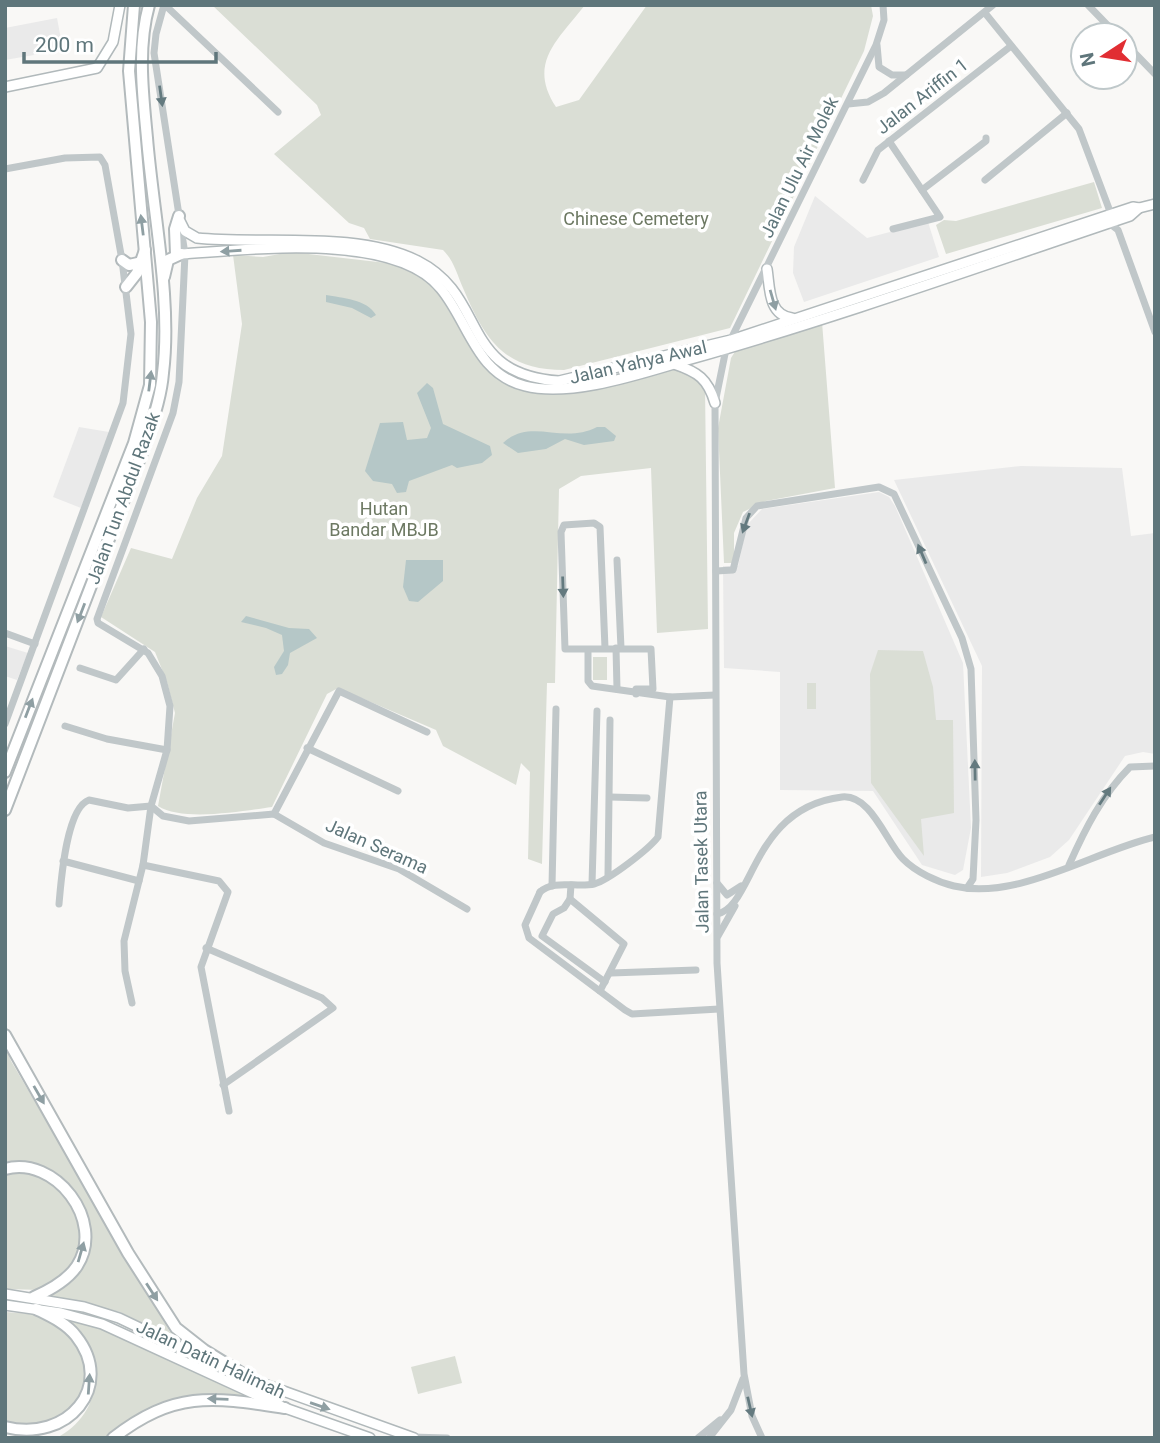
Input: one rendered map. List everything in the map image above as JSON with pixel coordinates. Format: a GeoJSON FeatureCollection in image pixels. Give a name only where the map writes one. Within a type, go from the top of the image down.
{"type":"FeatureCollection","features":[{"type":"Feature","properties":{"kind":"highway","name":"Jalan Tun Abdul Razak"},"geometry":{"type":"LineString","coordinates":[[5,772],[145,407],[153,345],[129,71],[134,5]]}},
{"type":"Feature","properties":{"kind":"highway","name":"Jalan Tun Abdul Razak"},"geometry":{"type":"LineString","coordinates":[[5,810],[145,446],[163,374],[163,303],[143,94],[142,46],[149,5]]}},
{"type":"Feature","properties":{"kind":"highway"},"geometry":{"type":"LineString","coordinates":[[163,303],[165,269],[170,258],[181,257],[174,229],[179,219]]}},
{"type":"Feature","properties":{"kind":"highway"},"geometry":{"type":"LineString","coordinates":[[126,287],[137,273],[138,263],[145,250]]}},
{"type":"Feature","properties":{"kind":"highway"},"geometry":{"type":"LineString","coordinates":[[122,260],[129,265],[138,263]]}},
{"type":"Feature","properties":{"kind":"highway"},"geometry":{"type":"LineString","coordinates":[[5,1035],[121,1241],[176,1328],[204,1350],[256,1382]]}},
{"type":"Feature","properties":{"kind":"highway"},"geometry":{"type":"LineString","coordinates":[[5,1169],[30,1166],[45,1170],[59,1180],[83,1224],[83,1252],[77,1266],[64,1281],[30,1297]]}},
{"type":"Feature","properties":{"kind":"highway"},"geometry":{"type":"LineString","coordinates":[[5,1427],[35,1436],[59,1433],[75,1423],[88,1397],[90,1373],[83,1346],[67,1326],[31,1308]]}},
{"type":"Feature","properties":{"kind":"highway"},"geometry":{"type":"LineString","coordinates":[[113,1438],[127,1427],[171,1405],[193,1398],[223,1398],[285,1408]]}},
{"type":"Feature","properties":{"kind":"main road"},"geometry":{"type":"LineString","coordinates":[[5,87],[97,68],[113,42],[120,5]]}},
{"type":"Feature","properties":{"kind":"main road","name":"Jalan Yahya Awal"},"geometry":{"type":"LineString","coordinates":[[181,257],[298,246],[380,257],[405,264],[440,288],[488,365],[500,375],[526,386],[551,389],[580,386],[726,349],[1110,219],[1133,207],[1155,204]]}},
{"type":"Feature","properties":{"kind":"main road","name":"Jalan Yahya Awal"},"geometry":{"type":"LineString","coordinates":[[179,219],[185,231],[197,238],[305,239],[392,251],[416,260],[447,282],[495,359],[512,372],[531,378],[559,381],[731,340],[1110,219],[1125,218],[1136,214],[1139,208]]}},
{"type":"Feature","properties":{"kind":"main road"},"geometry":{"type":"LineString","coordinates":[[767,269],[774,307],[782,316],[794,319]]}},
{"type":"Feature","properties":{"kind":"main road"},"geometry":{"type":"LineString","coordinates":[[673,364],[700,374],[710,387],[715,403]]}},
{"type":"Feature","properties":{"kind":"main road","name":"Jalan Datin Halimah"},"geometry":{"type":"LineString","coordinates":[[5,1294],[30,1297],[119,1318],[256,1382],[413,1437]]}},
{"type":"Feature","properties":{"kind":"main road","name":"Jalan Datin Halimah"},"geometry":{"type":"LineString","coordinates":[[5,1305],[102,1324],[285,1408],[370,1438]]}},
{"type":"Feature","properties":{"kind":"street"},"geometry":{"type":"LineString","coordinates":[[179,219],[154,53],[164,5],[278,112]]}},
{"type":"Feature","properties":{"kind":"street","name":"Jalan Ulu Air Molek"},"geometry":{"type":"LineString","coordinates":[[726,349],[876,45],[884,20],[883,5]]}},
{"type":"Feature","properties":{"kind":"street"},"geometry":{"type":"LineString","coordinates":[[848,104],[871,101],[908,75],[993,5]]}},
{"type":"Feature","properties":{"kind":"street"},"geometry":{"type":"LineString","coordinates":[[1088,5],[1103,21]]}},
{"type":"Feature","properties":{"kind":"street"},"geometry":{"type":"LineString","coordinates":[[985,13],[1067,113],[1086,143],[1110,219],[1118,230],[1155,332]]}},
{"type":"Feature","properties":{"kind":"street"},"geometry":{"type":"LineString","coordinates":[[876,45],[880,67],[892,75],[908,75]]}},
{"type":"Feature","properties":{"kind":"street","name":"Jalan Ariffin 1"},"geometry":{"type":"LineString","coordinates":[[863,180],[878,150],[1011,46]]}},
{"type":"Feature","properties":{"kind":"street"},"geometry":{"type":"LineString","coordinates":[[1139,57],[1155,74]]}},
{"type":"Feature","properties":{"kind":"street"},"geometry":{"type":"LineString","coordinates":[[985,180],[1067,113]]}},
{"type":"Feature","properties":{"kind":"street"},"geometry":{"type":"LineString","coordinates":[[922,190],[986,141],[986,138]]}},
{"type":"Feature","properties":{"kind":"street"},"geometry":{"type":"LineString","coordinates":[[889,141],[940,218],[893,229]]}},
{"type":"Feature","properties":{"kind":"street"},"geometry":{"type":"LineString","coordinates":[[5,169],[65,158],[100,157],[105,165],[122,260],[131,334],[123,403],[5,724]]}},
{"type":"Feature","properties":{"kind":"street"},"geometry":{"type":"LineString","coordinates":[[1118,230],[1125,218]]}},
{"type":"Feature","properties":{"kind":"street"},"geometry":{"type":"LineString","coordinates":[[132,1003],[125,971],[124,941],[143,865],[151,806],[167,750],[171,717],[169,695],[162,676],[144,649],[98,623],[173,414],[178,382],[181,257]]}},
{"type":"Feature","properties":{"kind":"street","name":"Jalan Tasek Utara"},"geometry":{"type":"LineString","coordinates":[[726,349],[715,403],[713,481],[719,1009],[744,1374],[752,1416],[762,1438]]}},
{"type":"Feature","properties":{"kind":"street"},"geometry":{"type":"LineString","coordinates":[[716,571],[733,570],[746,518],[757,506],[879,487],[894,494],[962,638],[971,669],[976,820],[973,879],[967,888]]}},
{"type":"Feature","properties":{"kind":"street"},"geometry":{"type":"LineString","coordinates":[[605,648],[600,526],[562,526],[565,649],[651,649],[653,689],[636,689],[636,694]]}},
{"type":"Feature","properties":{"kind":"street"},"geometry":{"type":"LineString","coordinates":[[617,560],[617,689]]}},
{"type":"Feature","properties":{"kind":"street"},"geometry":{"type":"LineString","coordinates":[[603,607],[619,607]]}},
{"type":"Feature","properties":{"kind":"street"},"geometry":{"type":"LineString","coordinates":[[5,633],[35,644]]}},
{"type":"Feature","properties":{"kind":"street"},"geometry":{"type":"LineString","coordinates":[[80,668],[116,680],[144,649]]}},
{"type":"Feature","properties":{"kind":"street"},"geometry":{"type":"LineString","coordinates":[[588,650],[588,683],[636,694],[670,697],[715,695]]}},
{"type":"Feature","properties":{"kind":"street"},"geometry":{"type":"LineString","coordinates":[[59,904],[63,861],[83,802],[89,800],[128,808],[151,806],[163,816],[189,821],[274,814],[307,748],[340,691],[427,732]]}},
{"type":"Feature","properties":{"kind":"street","name":"Jalan Tasek Utara"},"geometry":{"type":"LineString","coordinates":[[540,892],[552,886],[570,887],[592,880],[651,846],[661,828],[670,697]]}},
{"type":"Feature","properties":{"kind":"street"},"geometry":{"type":"LineString","coordinates":[[552,886],[556,709]]}},
{"type":"Feature","properties":{"kind":"street"},"geometry":{"type":"LineString","coordinates":[[592,880],[597,711]]}},
{"type":"Feature","properties":{"kind":"street"},"geometry":{"type":"LineString","coordinates":[[608,871],[610,720]]}},
{"type":"Feature","properties":{"kind":"street"},"geometry":{"type":"LineString","coordinates":[[65,726],[107,739],[167,750]]}},
{"type":"Feature","properties":{"kind":"street"},"geometry":{"type":"LineString","coordinates":[[307,748],[398,791]]}},
{"type":"Feature","properties":{"kind":"street"},"geometry":{"type":"LineString","coordinates":[[1069,865],[1105,794],[1115,782],[1130,767],[1155,766]]}},
{"type":"Feature","properties":{"kind":"street"},"geometry":{"type":"LineString","coordinates":[[717,938],[745,882],[780,824],[803,809],[846,796],[864,806],[903,859],[914,868],[939,881],[967,888],[1004,886],[1155,837]]}},
{"type":"Feature","properties":{"kind":"street"},"geometry":{"type":"LineString","coordinates":[[610,797],[647,798]]}},
{"type":"Feature","properties":{"kind":"street","name":"Jalan Serama"},"geometry":{"type":"LineString","coordinates":[[274,814],[324,843],[399,869],[467,909]]}},
{"type":"Feature","properties":{"kind":"street"},"geometry":{"type":"LineString","coordinates":[[63,861],[139,881]]}},
{"type":"Feature","properties":{"kind":"street"},"geometry":{"type":"LineString","coordinates":[[143,865],[219,881],[228,892],[201,967],[229,1111]]}},
{"type":"Feature","properties":{"kind":"street"},"geometry":{"type":"LineString","coordinates":[[716,883],[723,893],[729,895],[745,882]]}},
{"type":"Feature","properties":{"kind":"street"},"geometry":{"type":"LineString","coordinates":[[534,885],[540,892],[525,925],[529,939],[603,986]]}},
{"type":"Feature","properties":{"kind":"street"},"geometry":{"type":"LineString","coordinates":[[570,887],[570,899],[564,908],[553,914],[542,936],[603,986],[632,1014],[719,1009]]}},
{"type":"Feature","properties":{"kind":"street"},"geometry":{"type":"LineString","coordinates":[[717,914],[729,909],[740,893]]}},
{"type":"Feature","properties":{"kind":"street"},"geometry":{"type":"LineString","coordinates":[[570,899],[624,944],[603,986]]}},
{"type":"Feature","properties":{"kind":"street"},"geometry":{"type":"LineString","coordinates":[[206,948],[322,998],[334,1008],[223,1085]]}},
{"type":"Feature","properties":{"kind":"street"},"geometry":{"type":"LineString","coordinates":[[611,973],[696,970]]}},
{"type":"Feature","properties":{"kind":"street","name":"Jalan Tasek Utara"},"geometry":{"type":"LineString","coordinates":[[709,1438],[731,1410],[744,1374]]}},
{"type":"Feature","properties":{"kind":"street"},"geometry":{"type":"LineString","coordinates":[[698,1438],[731,1410]]}},
{"type":"Feature","properties":{"kind":"street"},"geometry":{"type":"LineString","coordinates":[[413,1437],[447,1438]]}},
{"type":"Feature","properties":{"kind":"shaded area"},"geometry":{"type":"Polygon","coordinates":[[[57,18],[63,50],[5,60],[5,28],[57,18]]]}},
{"type":"Feature","properties":{"kind":"shaded area"},"geometry":{"type":"Polygon","coordinates":[[[815,196],[867,238],[928,222],[939,257],[804,302],[793,273],[794,247],[815,196]]]}},
{"type":"Feature","properties":{"kind":"shaded area"},"geometry":{"type":"Polygon","coordinates":[[[326,295],[360,302],[376,315],[371,318],[352,308],[326,302],[326,295]]]}},
{"type":"Feature","properties":{"kind":"shaded area"},"geometry":{"type":"Polygon","coordinates":[[[427,383],[433,388],[443,424],[490,446],[492,455],[482,463],[457,468],[452,465],[409,481],[406,492],[397,493],[392,484],[373,481],[365,471],[380,423],[403,422],[407,440],[427,438],[431,428],[417,393],[427,383]]]}},
{"type":"Feature","properties":{"kind":"shaded area"},"geometry":{"type":"Polygon","coordinates":[[[79,427],[109,432],[81,508],[53,497],[79,427]]]}},
{"type":"Feature","properties":{"kind":"shaded area"},"geometry":{"type":"Polygon","coordinates":[[[605,427],[616,436],[614,441],[584,445],[565,439],[546,449],[518,453],[503,443],[525,432],[571,433],[605,427]]]}},
{"type":"Feature","properties":{"kind":"shaded area"},"geometry":{"type":"Polygon","coordinates":[[[1021,466],[1122,468],[1131,536],[1155,533],[1155,754],[1143,752],[1125,756],[1069,840],[1050,857],[1007,873],[981,877],[982,666],[894,480],[1021,466]]]}},
{"type":"Feature","properties":{"kind":"shaded area"},"geometry":{"type":"Polygon","coordinates":[[[879,492],[889,497],[895,506],[963,663],[971,828],[963,870],[955,875],[922,865],[873,791],[780,790],[780,672],[724,668],[723,566],[738,566],[747,525],[762,509],[879,492]]]}},
{"type":"Feature","properties":{"kind":"shaded area"},"geometry":{"type":"Polygon","coordinates":[[[406,560],[443,560],[443,581],[418,602],[409,601],[403,587],[406,560]]]}},
{"type":"Feature","properties":{"kind":"shaded area"},"geometry":{"type":"Polygon","coordinates":[[[246,616],[289,628],[309,629],[317,638],[290,653],[288,665],[282,674],[276,675],[274,667],[284,651],[282,635],[241,622],[246,616]]]}},
{"type":"Feature","properties":{"kind":"shaded area"},"geometry":{"type":"Polygon","coordinates":[[[5,646],[28,653],[17,680],[5,676],[5,646]]]}},
{"type":"Feature","properties":{"kind":"green space","name":"Chinese Cemetery"},"geometry":{"type":"Polygon","coordinates":[[[212,5],[585,5],[556,41],[545,65],[544,77],[556,107],[579,100],[647,5],[871,5],[873,16],[864,51],[730,328],[564,370],[526,365],[499,348],[480,323],[453,263],[443,250],[370,239],[364,228],[349,223],[274,154],[321,115],[317,105],[212,5]]]}},
{"type":"Feature","properties":{"kind":"green space"},"geometry":{"type":"Polygon","coordinates":[[[1094,182],[1102,208],[946,254],[936,225],[944,220],[956,221],[1094,182]]]}},
{"type":"Feature","properties":{"kind":"green space","name":"Hutan Bandar MBJB"},"geometry":{"type":"Polygon","coordinates":[[[291,252],[404,265],[432,283],[471,347],[517,387],[538,393],[592,387],[670,369],[690,370],[705,387],[708,629],[657,633],[651,468],[581,476],[559,489],[555,683],[547,683],[542,864],[528,859],[530,772],[521,763],[516,785],[443,746],[436,730],[338,688],[327,694],[272,807],[197,814],[169,811],[158,806],[175,713],[167,682],[155,652],[101,617],[131,548],[172,559],[197,498],[222,456],[242,324],[233,255],[263,257],[291,252]]]}},
{"type":"Feature","properties":{"kind":"green space"},"geometry":{"type":"Polygon","coordinates":[[[822,322],[835,488],[766,501],[743,512],[734,533],[734,563],[724,563],[718,428],[731,358],[736,350],[822,322]]]}},
{"type":"Feature","properties":{"kind":"green space"},"geometry":{"type":"Polygon","coordinates":[[[878,650],[923,651],[933,687],[936,720],[953,720],[954,813],[921,819],[924,856],[871,783],[870,674],[878,650]]]}},
{"type":"Feature","properties":{"kind":"green space"},"geometry":{"type":"Polygon","coordinates":[[[593,657],[607,657],[607,680],[593,680],[593,657]]]}},
{"type":"Feature","properties":{"kind":"green space"},"geometry":{"type":"Polygon","coordinates":[[[807,683],[816,683],[816,709],[807,709],[807,683]]]}},
{"type":"Feature","properties":{"kind":"green space"},"geometry":{"type":"Polygon","coordinates":[[[5,1044],[11,1061],[170,1332],[190,1348],[120,1312],[46,1296],[88,1248],[72,1198],[55,1173],[42,1165],[26,1162],[5,1165],[5,1044]]]}},
{"type":"Feature","properties":{"kind":"green space"},"geometry":{"type":"Polygon","coordinates":[[[31,1171],[61,1188],[80,1222],[81,1246],[69,1272],[41,1290],[5,1289],[5,1172],[31,1171]]]}},
{"type":"Feature","properties":{"kind":"green space"},"geometry":{"type":"Polygon","coordinates":[[[5,1312],[31,1314],[49,1320],[68,1334],[82,1354],[86,1365],[86,1388],[78,1403],[56,1427],[5,1423],[5,1312]]]}},
{"type":"Feature","properties":{"kind":"green space"},"geometry":{"type":"Polygon","coordinates":[[[51,1316],[78,1321],[131,1339],[257,1401],[198,1396],[108,1438],[56,1438],[84,1414],[94,1392],[95,1379],[94,1367],[87,1349],[51,1316]]]}},
{"type":"Feature","properties":{"kind":"green space"},"geometry":{"type":"Polygon","coordinates":[[[455,1356],[462,1383],[418,1394],[411,1367],[455,1356]]]}}]}
